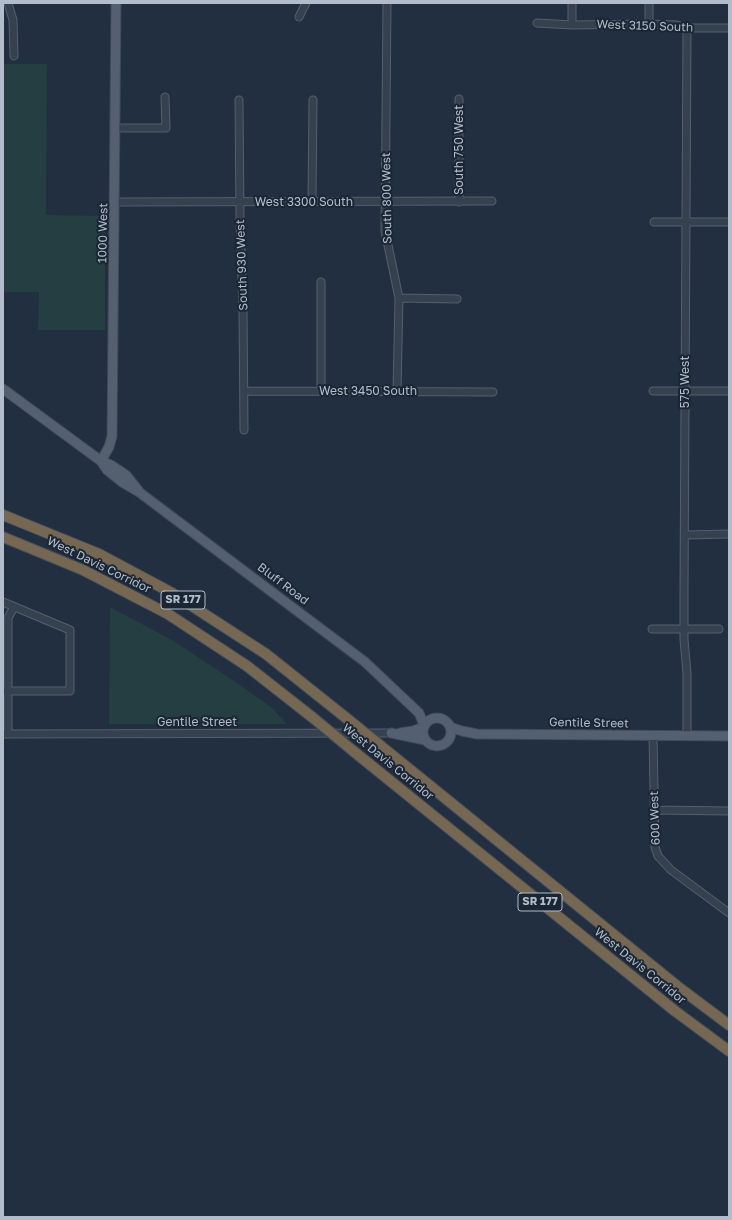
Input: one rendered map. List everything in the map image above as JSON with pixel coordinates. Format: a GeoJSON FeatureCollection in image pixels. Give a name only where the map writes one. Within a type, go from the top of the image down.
{"type":"FeatureCollection","features":[{"type":"Feature","properties":{"kind":"highway","name":"West Davis Corridor"},"geometry":{"type":"LineString","coordinates":[[3,515],[99,554],[172,593],[266,654],[677,986],[729,1025]]}},
{"type":"Feature","properties":{"kind":"highway","name":"West Davis Corridor"},"geometry":{"type":"LineString","coordinates":[[3,537],[83,570],[168,614],[247,666],[675,1010],[729,1051]]}},
{"type":"Feature","properties":{"kind":"main road","name":"1000 West"},"geometry":{"type":"LineString","coordinates":[[101,461],[109,447],[112,436],[116,202],[116,3]]}},
{"type":"Feature","properties":{"kind":"main road","name":"Bluff Road"},"geometry":{"type":"LineString","coordinates":[[3,389],[101,461],[111,464],[126,475],[139,492],[352,651],[420,713],[424,726]]}},
{"type":"Feature","properties":{"kind":"main road","name":"Bluff Road"},"geometry":{"type":"LineString","coordinates":[[407,701],[437,718]]}},
{"type":"Feature","properties":{"kind":"main road"},"geometry":{"type":"LineString","coordinates":[[446,742],[451,734],[450,727],[446,721],[437,718],[430,719],[424,726],[423,733],[425,740],[436,746],[465,735],[477,734]]}},
{"type":"Feature","properties":{"kind":"main road","name":"Gentile Street"},"geometry":{"type":"LineString","coordinates":[[391,734],[405,733],[424,726]]}},
{"type":"Feature","properties":{"kind":"main road","name":"Gentile Street"},"geometry":{"type":"LineString","coordinates":[[450,727],[477,734],[729,736]]}},
{"type":"Feature","properties":{"kind":"main road","name":"Gentile Street"},"geometry":{"type":"LineString","coordinates":[[391,734],[425,740]]}},
{"type":"Feature","properties":{"kind":"street"},"geometry":{"type":"LineString","coordinates":[[8,3],[13,20],[14,56]]}},
{"type":"Feature","properties":{"kind":"street"},"geometry":{"type":"LineString","coordinates":[[299,17],[306,3]]}},
{"type":"Feature","properties":{"kind":"street","name":"South 800 West"},"geometry":{"type":"LineString","coordinates":[[387,3],[385,202],[388,252],[399,298],[397,391]]}},
{"type":"Feature","properties":{"kind":"street"},"geometry":{"type":"LineString","coordinates":[[572,3],[572,25]]}},
{"type":"Feature","properties":{"kind":"street"},"geometry":{"type":"LineString","coordinates":[[649,3],[649,24]]}},
{"type":"Feature","properties":{"kind":"street","name":"West 3150 South"},"geometry":{"type":"LineString","coordinates":[[537,23],[572,25],[649,24],[677,25],[687,28],[729,28]]}},
{"type":"Feature","properties":{"kind":"street","name":"575 West"},"geometry":{"type":"LineString","coordinates":[[687,28],[684,629],[687,674],[687,736]]}},
{"type":"Feature","properties":{"kind":"street"},"geometry":{"type":"LineString","coordinates":[[115,128],[166,128],[165,97]]}},
{"type":"Feature","properties":{"kind":"street","name":"South 750 West"},"geometry":{"type":"LineString","coordinates":[[459,99],[459,202]]}},
{"type":"Feature","properties":{"kind":"street","name":"South 930 West"},"geometry":{"type":"LineString","coordinates":[[239,100],[244,430]]}},
{"type":"Feature","properties":{"kind":"street"},"geometry":{"type":"LineString","coordinates":[[312,201],[313,100]]}},
{"type":"Feature","properties":{"kind":"street","name":"West 3300 South"},"geometry":{"type":"LineString","coordinates":[[116,202],[241,203],[312,201],[492,201]]}},
{"type":"Feature","properties":{"kind":"street"},"geometry":{"type":"LineString","coordinates":[[654,222],[729,222]]}},
{"type":"Feature","properties":{"kind":"street"},"geometry":{"type":"LineString","coordinates":[[321,282],[321,391]]}},
{"type":"Feature","properties":{"kind":"street"},"geometry":{"type":"LineString","coordinates":[[399,298],[457,299]]}},
{"type":"Feature","properties":{"kind":"street","name":"West 3450 South"},"geometry":{"type":"LineString","coordinates":[[244,391],[493,392]]}},
{"type":"Feature","properties":{"kind":"street"},"geometry":{"type":"LineString","coordinates":[[653,391],[729,391]]}},
{"type":"Feature","properties":{"kind":"street"},"geometry":{"type":"LineString","coordinates":[[685,535],[729,534]]}},
{"type":"Feature","properties":{"kind":"street"},"geometry":{"type":"LineString","coordinates":[[3,602],[70,630],[70,691],[6,691]]}},
{"type":"Feature","properties":{"kind":"street"},"geometry":{"type":"LineString","coordinates":[[5,734],[8,618],[14,607]]}},
{"type":"Feature","properties":{"kind":"street"},"geometry":{"type":"LineString","coordinates":[[652,629],[719,629]]}},
{"type":"Feature","properties":{"kind":"street","name":"Gentile Street"},"geometry":{"type":"LineString","coordinates":[[5,734],[391,734]]}},
{"type":"Feature","properties":{"kind":"street","name":"600 West"},"geometry":{"type":"LineString","coordinates":[[653,736],[655,847],[658,856],[671,870],[729,913]]}},
{"type":"Feature","properties":{"kind":"street"},"geometry":{"type":"LineString","coordinates":[[654,810],[729,811]]}},
{"type":"Feature","properties":{"kind":"green space"},"geometry":{"type":"Polygon","coordinates":[[[3,64],[47,64],[46,215],[105,216],[105,330],[38,330],[39,292],[3,292],[3,64]]]}},
{"type":"Feature","properties":{"kind":"green space"},"geometry":{"type":"Polygon","coordinates":[[[110,607],[172,640],[271,707],[287,724],[109,724],[110,607]]]}}]}
